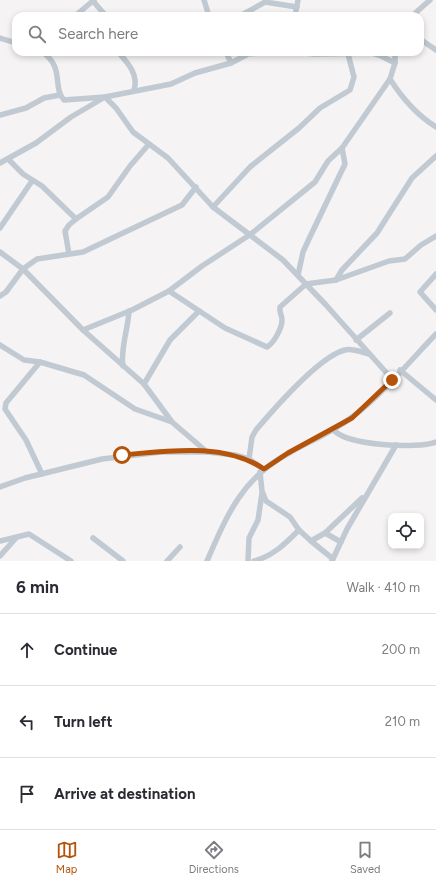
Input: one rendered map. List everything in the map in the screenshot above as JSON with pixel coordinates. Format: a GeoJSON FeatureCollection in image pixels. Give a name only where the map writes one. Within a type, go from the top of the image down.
{"type":"FeatureCollection","features":[{"type":"Feature","properties":{"kind":"street"},"geometry":{"type":"LineString","coordinates":[[204,0],[208,12]]}},
{"type":"Feature","properties":{"kind":"street"},"geometry":{"type":"LineString","coordinates":[[296,12],[298,0]]}},
{"type":"Feature","properties":{"kind":"street"},"geometry":{"type":"LineString","coordinates":[[416,12],[430,0]]}},
{"type":"Feature","properties":{"kind":"street"},"geometry":{"type":"LineString","coordinates":[[80,12],[94,1],[103,12]]}},
{"type":"Feature","properties":{"kind":"street"},"geometry":{"type":"LineString","coordinates":[[248,12],[268,2],[297,7]]}},
{"type":"Feature","properties":{"kind":"street"},"geometry":{"type":"LineString","coordinates":[[0,38],[12,42]]}},
{"type":"Feature","properties":{"kind":"street"},"geometry":{"type":"LineString","coordinates":[[424,42],[435,49]]}},
{"type":"Feature","properties":{"kind":"street"},"geometry":{"type":"LineString","coordinates":[[46,56],[56,69],[60,95],[64,100],[69,101],[171,84],[195,73],[231,63],[244,56]]}},
{"type":"Feature","properties":{"kind":"street"},"geometry":{"type":"LineString","coordinates":[[121,56],[132,69],[136,83],[134,90]]}},
{"type":"Feature","properties":{"kind":"street"},"geometry":{"type":"LineString","coordinates":[[228,56],[231,63]]}},
{"type":"Feature","properties":{"kind":"street"},"geometry":{"type":"LineString","coordinates":[[213,207],[250,167],[300,128],[320,108],[350,90],[354,77],[349,56]]}},
{"type":"Feature","properties":{"kind":"street"},"geometry":{"type":"LineString","coordinates":[[382,56],[395,63]]}},
{"type":"Feature","properties":{"kind":"street"},"geometry":{"type":"LineString","coordinates":[[83,330],[128,311],[169,290],[202,266],[251,234],[315,182],[328,161],[342,148],[390,79],[395,63],[395,56]]}},
{"type":"Feature","properties":{"kind":"street"},"geometry":{"type":"LineString","coordinates":[[390,79],[400,94],[422,117],[436,127]]}},
{"type":"Feature","properties":{"kind":"street"},"geometry":{"type":"LineString","coordinates":[[0,115],[26,108],[44,98],[60,95]]}},
{"type":"Feature","properties":{"kind":"street"},"geometry":{"type":"LineString","coordinates":[[105,96],[116,108],[127,126],[168,158],[213,207],[251,234],[283,260],[392,380]]}},
{"type":"Feature","properties":{"kind":"street"},"geometry":{"type":"LineString","coordinates":[[0,163],[36,143],[71,117],[105,96]]}},
{"type":"Feature","properties":{"kind":"street"},"geometry":{"type":"LineString","coordinates":[[69,254],[65,231],[69,225],[108,197],[126,171],[149,144]]}},
{"type":"Feature","properties":{"kind":"street"},"geometry":{"type":"LineString","coordinates":[[298,275],[303,252],[345,164],[342,148]]}},
{"type":"Feature","properties":{"kind":"street"},"geometry":{"type":"LineString","coordinates":[[336,280],[342,270],[377,233],[412,178],[436,156]]}},
{"type":"Feature","properties":{"kind":"street"},"geometry":{"type":"LineString","coordinates":[[8,159],[32,181],[42,186],[76,219]]}},
{"type":"Feature","properties":{"kind":"street"},"geometry":{"type":"LineString","coordinates":[[0,228],[32,181]]}},
{"type":"Feature","properties":{"kind":"street"},"geometry":{"type":"LineString","coordinates":[[0,296],[6,292],[23,269],[39,258],[84,252],[182,205],[196,187]]}},
{"type":"Feature","properties":{"kind":"street"},"geometry":{"type":"LineString","coordinates":[[169,290],[231,332],[267,347],[270,345],[281,326],[282,317],[280,307],[306,284],[336,280],[389,261],[405,259],[421,244],[436,236]]}},
{"type":"Feature","properties":{"kind":"street"},"geometry":{"type":"LineString","coordinates":[[0,252],[23,269],[83,330],[144,384],[172,422],[207,452]]}},
{"type":"Feature","properties":{"kind":"street"},"geometry":{"type":"LineString","coordinates":[[436,274],[420,292],[436,310]]}},
{"type":"Feature","properties":{"kind":"street"},"geometry":{"type":"LineString","coordinates":[[123,366],[122,353],[126,341],[128,311]]}},
{"type":"Feature","properties":{"kind":"street"},"geometry":{"type":"LineString","coordinates":[[144,384],[170,340],[199,311]]}},
{"type":"Feature","properties":{"kind":"street"},"geometry":{"type":"LineString","coordinates":[[356,340],[390,312]]}},
{"type":"Feature","properties":{"kind":"street"},"geometry":{"type":"LineString","coordinates":[[207,561],[231,507],[246,487],[262,471],[288,453],[333,429],[359,412],[436,334]]}},
{"type":"Feature","properties":{"kind":"street"},"geometry":{"type":"LineString","coordinates":[[0,345],[19,358],[40,362],[84,375],[135,409],[172,422]]}},
{"type":"Feature","properties":{"kind":"street"},"geometry":{"type":"LineString","coordinates":[[249,459],[252,437],[256,430],[322,364],[343,350],[352,350],[369,354]]}},
{"type":"Feature","properties":{"kind":"street"},"geometry":{"type":"LineString","coordinates":[[40,362],[6,403],[5,409],[26,440],[42,474]]}},
{"type":"Feature","properties":{"kind":"street"},"geometry":{"type":"LineString","coordinates":[[400,370],[436,400]]}},
{"type":"Feature","properties":{"kind":"street"},"geometry":{"type":"LineString","coordinates":[[333,429],[338,435],[372,444],[426,445],[436,442]]}},
{"type":"Feature","properties":{"kind":"street"},"geometry":{"type":"LineString","coordinates":[[262,491],[266,501],[290,517],[299,530],[333,560],[366,493],[396,444]]}},
{"type":"Feature","properties":{"kind":"street"},"geometry":{"type":"LineString","coordinates":[[0,487],[42,474],[122,455],[172,451],[207,452],[235,455],[249,459],[262,471],[262,491],[258,517],[249,538],[248,561]]}},
{"type":"Feature","properties":{"kind":"street"},"geometry":{"type":"LineString","coordinates":[[311,541],[325,533],[366,493]]}},
{"type":"Feature","properties":{"kind":"street"},"geometry":{"type":"LineString","coordinates":[[254,561],[265,558],[276,552],[299,530]]}},
{"type":"Feature","properties":{"kind":"street"},"geometry":{"type":"LineString","coordinates":[[0,541],[25,533],[34,536],[72,561]]}},
{"type":"Feature","properties":{"kind":"street"},"geometry":{"type":"LineString","coordinates":[[325,533],[341,542]]}},
{"type":"Feature","properties":{"kind":"street"},"geometry":{"type":"LineString","coordinates":[[0,556],[18,536]]}},
{"type":"Feature","properties":{"kind":"street"},"geometry":{"type":"LineString","coordinates":[[93,538],[123,561]]}},
{"type":"Feature","properties":{"kind":"street"},"geometry":{"type":"LineString","coordinates":[[167,561],[180,547]]}},
{"type":"Feature","properties":{"kind":"route"},"geometry":{"type":"LineString","coordinates":[[122,455],[172,451],[207,452],[243,457],[249,459],[264,469],[288,453],[352,418],[392,380]]}}]}
